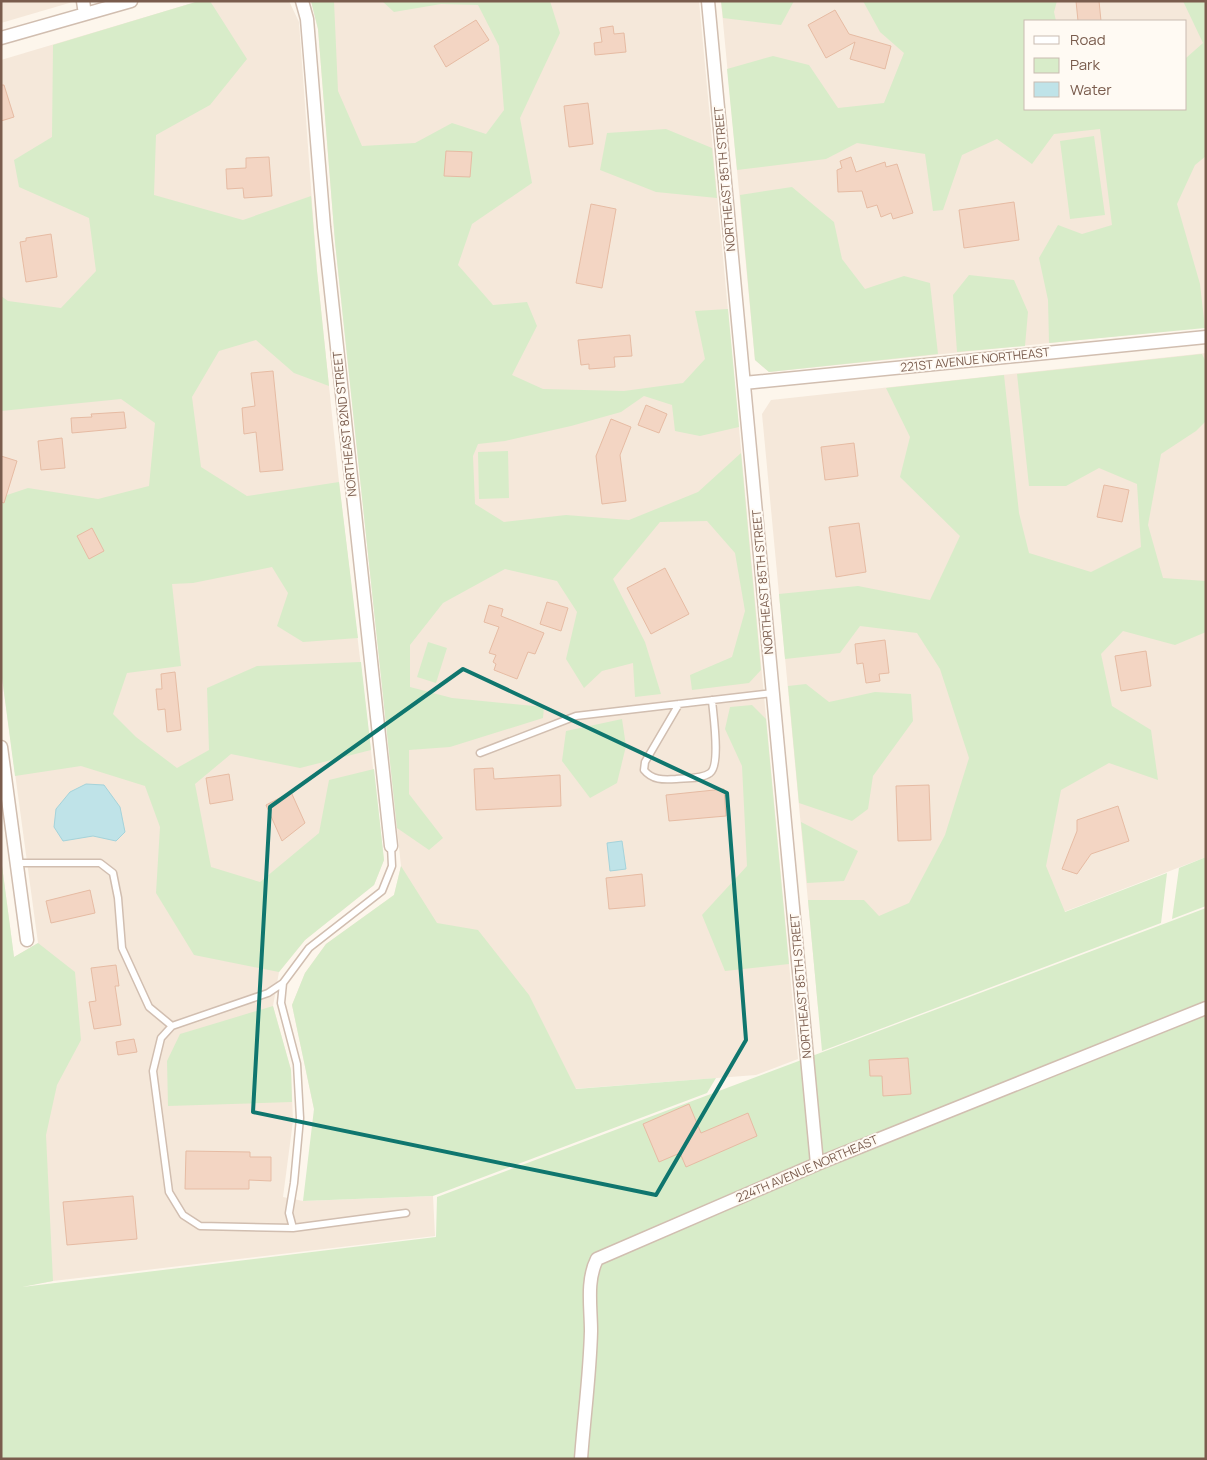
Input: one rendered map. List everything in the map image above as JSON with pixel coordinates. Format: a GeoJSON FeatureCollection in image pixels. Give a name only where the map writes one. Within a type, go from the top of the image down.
{"type":"FeatureCollection","features":[{"type":"Feature","properties":{"kind":"street"},"geometry":{"type":"LineString","coordinates":[[1,38],[84,8],[131,1]]}},
{"type":"Feature","properties":{"kind":"street","name":"NORTHEAST 82ND STREET"},"geometry":{"type":"LineString","coordinates":[[302,1],[307,19],[324,227],[391,846]]}},
{"type":"Feature","properties":{"kind":"street","name":"NORTHEAST 85TH STREET"},"geometry":{"type":"LineString","coordinates":[[708,1],[817,1164]]}},
{"type":"Feature","properties":{"kind":"street","name":"221ST AVENUE NORTHEAST"},"geometry":{"type":"LineString","coordinates":[[744,384],[1206,337]]}},
{"type":"Feature","properties":{"kind":"street"},"geometry":{"type":"LineString","coordinates":[[1,748],[27,940]]}},
{"type":"Feature","properties":{"kind":"street","name":"224TH AVENUE NORTHEAST"},"geometry":{"type":"LineString","coordinates":[[581,1459],[591,1332],[590,1282],[592,1268],[597,1259],[817,1164],[1206,1008]]}},
{"type":"Feature","properties":{"kind":"lane"},"geometry":{"type":"LineString","coordinates":[[480,753],[576,716],[773,693]]}},
{"type":"Feature","properties":{"kind":"lane"},"geometry":{"type":"LineString","coordinates":[[679,704],[645,762],[644,770],[649,777],[664,780],[701,776],[710,773],[715,766],[716,744],[712,700]]}},
{"type":"Feature","properties":{"kind":"lane"},"geometry":{"type":"LineString","coordinates":[[391,846],[392,866],[382,891],[309,948],[283,983],[268,993],[172,1026],[160,1038],[153,1071],[169,1192],[183,1215],[200,1226],[293,1228],[406,1213]]}},
{"type":"Feature","properties":{"kind":"lane"},"geometry":{"type":"LineString","coordinates":[[17,863],[100,863],[113,873],[118,898],[122,948],[150,1007],[172,1026]]}},
{"type":"Feature","properties":{"kind":"lane"},"geometry":{"type":"LineString","coordinates":[[283,983],[281,1003],[297,1064],[300,1118],[289,1214],[293,1228]]}},
{"type":"Feature","properties":{"kind":"highlighted area"},"geometry":{"type":"Polygon","coordinates":[[[463,669],[727,793],[746,1040],[656,1195],[253,1112],[270,807],[463,669]]]}},
{"type":"Feature","properties":{"kind":"shaded area"},"geometry":{"type":"Polygon","coordinates":[[[1,1],[76,1],[1,23],[1,1]]]}},
{"type":"Feature","properties":{"kind":"shaded area"},"geometry":{"type":"Polygon","coordinates":[[[199,1],[289,1],[299,22],[317,271],[339,482],[384,860],[374,885],[305,940],[279,972],[273,1006],[291,1070],[293,1121],[283,1197],[303,1201],[433,1196],[435,1236],[53,1281],[1,1290],[1,858],[14,957],[38,943],[1,670],[1,60],[199,1]]]}},
{"type":"Feature","properties":{"kind":"shaded area"},"geometry":{"type":"Polygon","coordinates":[[[311,1],[699,1],[798,1059],[756,1075],[314,1109],[292,1005],[305,973],[326,944],[394,895],[401,866],[335,242],[318,29],[311,1]]]}},
{"type":"Feature","properties":{"kind":"shaded area"},"geometry":{"type":"Polygon","coordinates":[[[721,1],[1206,1],[1206,327],[769,372],[755,360],[721,1]]]}},
{"type":"Feature","properties":{"kind":"shaded area"},"geometry":{"type":"Polygon","coordinates":[[[1206,353],[1206,857],[818,1007],[762,414],[771,400],[1206,353]]]}},
{"type":"Feature","properties":{"kind":"green space"},"geometry":{"type":"Polygon","coordinates":[[[199,1],[210,1],[247,59],[210,105],[156,135],[154,195],[243,220],[311,196],[329,386],[294,373],[256,340],[219,351],[192,397],[201,467],[247,496],[339,482],[358,638],[303,642],[277,626],[288,593],[272,567],[193,583],[172,584],[181,666],[127,673],[113,714],[136,737],[177,768],[209,750],[207,688],[257,666],[361,662],[371,750],[300,768],[231,754],[195,784],[211,867],[260,882],[319,833],[329,780],[374,769],[384,860],[374,885],[305,940],[279,972],[194,955],[156,893],[160,827],[145,786],[81,766],[15,776],[1,670],[1,497],[28,488],[98,499],[149,486],[155,423],[121,399],[1,411],[1,296],[8,301],[61,308],[96,271],[89,218],[19,187],[14,160],[52,137],[53,45],[199,1]]]}},
{"type":"Feature","properties":{"kind":"green space"},"geometry":{"type":"Polygon","coordinates":[[[311,1],[334,1],[338,91],[362,146],[415,143],[452,123],[486,134],[504,110],[499,46],[478,5],[441,4],[394,12],[382,1],[550,1],[560,33],[520,118],[532,183],[472,224],[458,265],[493,305],[527,302],[537,326],[512,375],[543,389],[624,391],[683,383],[705,359],[695,311],[728,309],[739,427],[700,436],[675,431],[672,405],[644,396],[621,412],[505,441],[478,444],[473,456],[475,504],[504,522],[566,515],[629,520],[698,492],[741,453],[761,670],[749,683],[692,690],[690,675],[732,657],[745,611],[735,553],[707,521],[660,522],[613,579],[645,642],[661,694],[635,697],[633,663],[602,671],[584,688],[566,659],[577,612],[557,581],[505,569],[443,603],[410,645],[410,687],[452,698],[544,707],[543,718],[450,747],[409,750],[409,794],[443,838],[429,850],[397,828],[335,242],[318,29],[311,1]]]}},
{"type":"Feature","properties":{"kind":"green space"},"geometry":{"type":"Polygon","coordinates":[[[721,1],[794,1],[781,25],[723,18],[721,1]]]}},
{"type":"Feature","properties":{"kind":"green space"},"geometry":{"type":"Polygon","coordinates":[[[863,1],[1057,1],[1054,12],[1056,20],[1024,20],[1024,110],[1187,110],[1187,57],[1203,43],[1183,1],[1206,1],[1206,156],[1195,165],[1177,204],[1200,284],[1205,328],[1049,343],[1048,300],[1039,258],[1058,225],[1082,234],[1112,225],[1100,129],[1054,134],[1032,164],[997,139],[962,155],[943,210],[933,211],[925,154],[857,143],[826,159],[737,170],[727,69],[773,56],[809,65],[838,108],[884,103],[904,53],[880,32],[863,1]]]}},
{"type":"Feature","properties":{"kind":"green space"},"geometry":{"type":"Polygon","coordinates":[[[666,129],[712,148],[717,198],[656,192],[600,170],[607,133],[666,129]]]}},
{"type":"Feature","properties":{"kind":"green space"},"geometry":{"type":"Polygon","coordinates":[[[1094,136],[1105,215],[1070,219],[1060,141],[1094,136]]]}},
{"type":"Feature","properties":{"kind":"green space"},"geometry":{"type":"Polygon","coordinates":[[[792,187],[834,222],[842,259],[865,289],[904,276],[930,283],[938,354],[769,372],[755,360],[740,195],[792,187]]]}},
{"type":"Feature","properties":{"kind":"green space"},"geometry":{"type":"Polygon","coordinates":[[[969,275],[1014,280],[1028,312],[1025,346],[957,352],[953,295],[969,275]]]}},
{"type":"Feature","properties":{"kind":"green space"},"geometry":{"type":"Polygon","coordinates":[[[1202,354],[1206,362],[1206,421],[1196,431],[1161,454],[1148,525],[1163,578],[1206,581],[1206,632],[1175,645],[1123,631],[1101,654],[1112,706],[1151,730],[1158,780],[1109,763],[1061,790],[1046,866],[1065,912],[1167,873],[1161,923],[822,1051],[808,900],[864,900],[879,916],[909,903],[945,835],[969,758],[940,669],[917,633],[860,626],[840,653],[785,659],[779,594],[858,586],[930,600],[960,536],[900,477],[910,437],[886,388],[1004,375],[1019,513],[1029,553],[1091,572],[1141,547],[1137,484],[1099,468],[1066,486],[1029,486],[1017,374],[1202,354]]]}},
{"type":"Feature","properties":{"kind":"green space"},"geometry":{"type":"Polygon","coordinates":[[[508,451],[509,498],[479,499],[478,452],[508,451]]]}},
{"type":"Feature","properties":{"kind":"green space"},"geometry":{"type":"Polygon","coordinates":[[[428,642],[447,648],[436,683],[417,677],[428,642]]]}},
{"type":"Feature","properties":{"kind":"green space"},"geometry":{"type":"Polygon","coordinates":[[[806,684],[829,702],[875,692],[911,694],[913,721],[873,776],[868,809],[852,821],[799,803],[788,686],[806,684]]]}},
{"type":"Feature","properties":{"kind":"green space"},"geometry":{"type":"Polygon","coordinates":[[[752,705],[766,719],[789,964],[725,971],[702,915],[747,866],[742,766],[725,729],[730,707],[752,705]]]}},
{"type":"Feature","properties":{"kind":"green space"},"geometry":{"type":"Polygon","coordinates":[[[622,719],[626,746],[617,783],[590,798],[562,761],[566,731],[622,719]]]}},
{"type":"Feature","properties":{"kind":"green space"},"geometry":{"type":"Polygon","coordinates":[[[801,822],[858,851],[844,881],[807,883],[801,822]]]}},
{"type":"Feature","properties":{"kind":"green space"},"geometry":{"type":"Polygon","coordinates":[[[1206,857],[1206,906],[1172,919],[1179,868],[1206,857]]]}},
{"type":"Feature","properties":{"kind":"green space"},"geometry":{"type":"Polygon","coordinates":[[[1,858],[14,957],[38,943],[75,972],[81,1040],[57,1085],[46,1135],[53,1281],[22,1287],[436,1237],[437,1197],[1206,908],[1206,1459],[1,1459],[1,858]]]}},
{"type":"Feature","properties":{"kind":"green space"},"geometry":{"type":"Polygon","coordinates":[[[401,866],[437,923],[478,930],[529,995],[576,1089],[716,1078],[707,1093],[433,1196],[303,1201],[314,1109],[292,1005],[305,973],[326,944],[394,895],[401,866]]]}},
{"type":"Feature","properties":{"kind":"green space"},"geometry":{"type":"Polygon","coordinates":[[[273,1006],[291,1070],[292,1102],[168,1106],[167,1061],[180,1034],[273,1006]]]}},
{"type":"Feature","properties":{"kind":"water"},"geometry":{"type":"Polygon","coordinates":[[[86,784],[104,785],[120,807],[125,832],[116,841],[93,836],[63,841],[54,827],[56,809],[70,792],[86,784]]]}},
{"type":"Feature","properties":{"kind":"water"},"geometry":{"type":"Polygon","coordinates":[[[622,841],[626,869],[610,871],[607,843],[622,841]]]}},
{"type":"Feature","properties":{"kind":"building"},"geometry":{"type":"Polygon","coordinates":[[[1076,1],[1099,1],[1101,20],[1078,20],[1076,1]]]}},
{"type":"Feature","properties":{"kind":"building"},"geometry":{"type":"Polygon","coordinates":[[[835,10],[849,34],[891,46],[885,69],[850,59],[855,42],[826,58],[808,25],[835,10]]]}},
{"type":"Feature","properties":{"kind":"building"},"geometry":{"type":"Polygon","coordinates":[[[476,20],[489,40],[446,67],[434,46],[476,20]]]}},
{"type":"Feature","properties":{"kind":"building"},"geometry":{"type":"Polygon","coordinates":[[[613,26],[614,34],[624,33],[626,52],[595,55],[594,43],[602,42],[600,28],[613,26]]]}},
{"type":"Feature","properties":{"kind":"building"},"geometry":{"type":"Polygon","coordinates":[[[1,85],[4,85],[14,117],[1,121],[1,85]]]}},
{"type":"Feature","properties":{"kind":"building"},"geometry":{"type":"Polygon","coordinates":[[[588,103],[593,144],[569,147],[564,106],[588,103]]]}},
{"type":"Feature","properties":{"kind":"building"},"geometry":{"type":"Polygon","coordinates":[[[446,151],[472,152],[470,177],[444,176],[446,151]]]}},
{"type":"Feature","properties":{"kind":"building"},"geometry":{"type":"Polygon","coordinates":[[[269,157],[272,196],[244,198],[243,188],[227,189],[226,169],[246,168],[246,158],[269,157]]]}},
{"type":"Feature","properties":{"kind":"building"},"geometry":{"type":"Polygon","coordinates":[[[851,157],[856,172],[885,162],[886,167],[897,164],[913,213],[893,219],[891,213],[881,217],[877,205],[867,208],[862,191],[838,192],[837,170],[842,168],[840,161],[851,157]]]}},
{"type":"Feature","properties":{"kind":"building"},"geometry":{"type":"Polygon","coordinates":[[[1014,202],[1019,240],[964,248],[959,210],[1014,202]]]}},
{"type":"Feature","properties":{"kind":"building"},"geometry":{"type":"Polygon","coordinates":[[[591,204],[616,209],[602,288],[576,283],[591,204]]]}},
{"type":"Feature","properties":{"kind":"building"},"geometry":{"type":"Polygon","coordinates":[[[51,234],[57,277],[26,282],[20,242],[26,241],[26,238],[51,234]]]}},
{"type":"Feature","properties":{"kind":"building"},"geometry":{"type":"Polygon","coordinates":[[[630,335],[632,356],[614,357],[615,367],[589,369],[589,364],[581,365],[578,340],[630,335]]]}},
{"type":"Feature","properties":{"kind":"building"},"geometry":{"type":"Polygon","coordinates":[[[273,371],[283,470],[260,472],[256,432],[244,434],[242,408],[255,406],[251,373],[273,371]]]}},
{"type":"Feature","properties":{"kind":"building"},"geometry":{"type":"Polygon","coordinates":[[[646,405],[667,414],[659,433],[638,425],[646,405]]]}},
{"type":"Feature","properties":{"kind":"building"},"geometry":{"type":"Polygon","coordinates":[[[124,412],[126,428],[72,433],[71,418],[92,417],[91,414],[124,412]]]}},
{"type":"Feature","properties":{"kind":"building"},"geometry":{"type":"Polygon","coordinates":[[[611,419],[631,427],[620,455],[626,501],[602,504],[596,456],[611,419]]]}},
{"type":"Feature","properties":{"kind":"building"},"geometry":{"type":"Polygon","coordinates":[[[62,438],[65,468],[41,470],[38,441],[62,438]]]}},
{"type":"Feature","properties":{"kind":"building"},"geometry":{"type":"Polygon","coordinates":[[[854,443],[858,476],[825,480],[821,447],[854,443]]]}},
{"type":"Feature","properties":{"kind":"building"},"geometry":{"type":"Polygon","coordinates":[[[1,456],[17,461],[4,503],[1,502],[1,456]]]}},
{"type":"Feature","properties":{"kind":"building"},"geometry":{"type":"Polygon","coordinates":[[[1104,485],[1129,490],[1122,522],[1097,517],[1104,485]]]}},
{"type":"Feature","properties":{"kind":"building"},"geometry":{"type":"Polygon","coordinates":[[[859,523],[866,572],[836,577],[829,527],[859,523]]]}},
{"type":"Feature","properties":{"kind":"building"},"geometry":{"type":"Polygon","coordinates":[[[92,528],[104,551],[89,559],[77,536],[92,528]]]}},
{"type":"Feature","properties":{"kind":"building"},"geometry":{"type":"Polygon","coordinates":[[[665,568],[689,614],[651,634],[627,588],[665,568]]]}},
{"type":"Feature","properties":{"kind":"building"},"geometry":{"type":"Polygon","coordinates":[[[547,602],[568,608],[561,631],[540,624],[547,602]]]}},
{"type":"Feature","properties":{"kind":"building"},"geometry":{"type":"Polygon","coordinates":[[[489,605],[503,609],[501,616],[544,633],[535,654],[528,652],[517,679],[494,670],[496,664],[493,662],[496,655],[489,653],[499,627],[484,622],[489,605]]]}},
{"type":"Feature","properties":{"kind":"building"},"geometry":{"type":"Polygon","coordinates":[[[885,640],[889,673],[879,674],[880,681],[866,683],[863,663],[857,664],[855,644],[885,640]]]}},
{"type":"Feature","properties":{"kind":"building"},"geometry":{"type":"Polygon","coordinates":[[[1146,651],[1151,686],[1121,691],[1115,656],[1146,651]]]}},
{"type":"Feature","properties":{"kind":"building"},"geometry":{"type":"Polygon","coordinates":[[[175,672],[181,730],[167,732],[165,709],[158,710],[156,689],[162,689],[161,674],[175,672]]]}},
{"type":"Feature","properties":{"kind":"building"},"geometry":{"type":"Polygon","coordinates":[[[493,768],[494,779],[560,775],[561,806],[476,810],[474,769],[493,768]]]}},
{"type":"Feature","properties":{"kind":"building"},"geometry":{"type":"Polygon","coordinates":[[[229,774],[233,800],[210,804],[206,778],[229,774]]]}},
{"type":"Feature","properties":{"kind":"building"},"geometry":{"type":"Polygon","coordinates":[[[929,785],[931,840],[898,841],[896,786],[929,785]]]}},
{"type":"Feature","properties":{"kind":"building"},"geometry":{"type":"Polygon","coordinates":[[[724,789],[726,816],[669,821],[666,795],[724,789]]]}},
{"type":"Feature","properties":{"kind":"building"},"geometry":{"type":"Polygon","coordinates":[[[291,792],[305,823],[282,841],[266,805],[291,792]]]}},
{"type":"Feature","properties":{"kind":"building"},"geometry":{"type":"Polygon","coordinates":[[[1118,806],[1129,841],[1091,854],[1077,874],[1062,869],[1077,831],[1077,820],[1118,806]]]}},
{"type":"Feature","properties":{"kind":"building"},"geometry":{"type":"Polygon","coordinates":[[[642,874],[645,906],[609,909],[606,878],[642,874]]]}},
{"type":"Feature","properties":{"kind":"building"},"geometry":{"type":"Polygon","coordinates":[[[90,890],[95,913],[51,923],[46,901],[90,890]]]}},
{"type":"Feature","properties":{"kind":"building"},"geometry":{"type":"Polygon","coordinates":[[[116,965],[119,986],[115,986],[121,1025],[94,1029],[89,1002],[96,1001],[91,968],[116,965]]]}},
{"type":"Feature","properties":{"kind":"building"},"geometry":{"type":"Polygon","coordinates":[[[134,1039],[137,1052],[118,1055],[116,1042],[134,1039]]]}},
{"type":"Feature","properties":{"kind":"building"},"geometry":{"type":"Polygon","coordinates":[[[908,1058],[911,1094],[883,1096],[882,1076],[870,1076],[869,1060],[908,1058]]]}},
{"type":"Feature","properties":{"kind":"building"},"geometry":{"type":"Polygon","coordinates":[[[689,1104],[701,1133],[748,1113],[757,1136],[686,1167],[680,1153],[659,1162],[643,1124],[689,1104]]]}},
{"type":"Feature","properties":{"kind":"building"},"geometry":{"type":"Polygon","coordinates":[[[186,1151],[250,1152],[250,1157],[271,1157],[271,1181],[249,1180],[249,1189],[185,1189],[186,1151]]]}},
{"type":"Feature","properties":{"kind":"building"},"geometry":{"type":"Polygon","coordinates":[[[133,1196],[137,1239],[67,1245],[63,1202],[133,1196]]]}}]}
